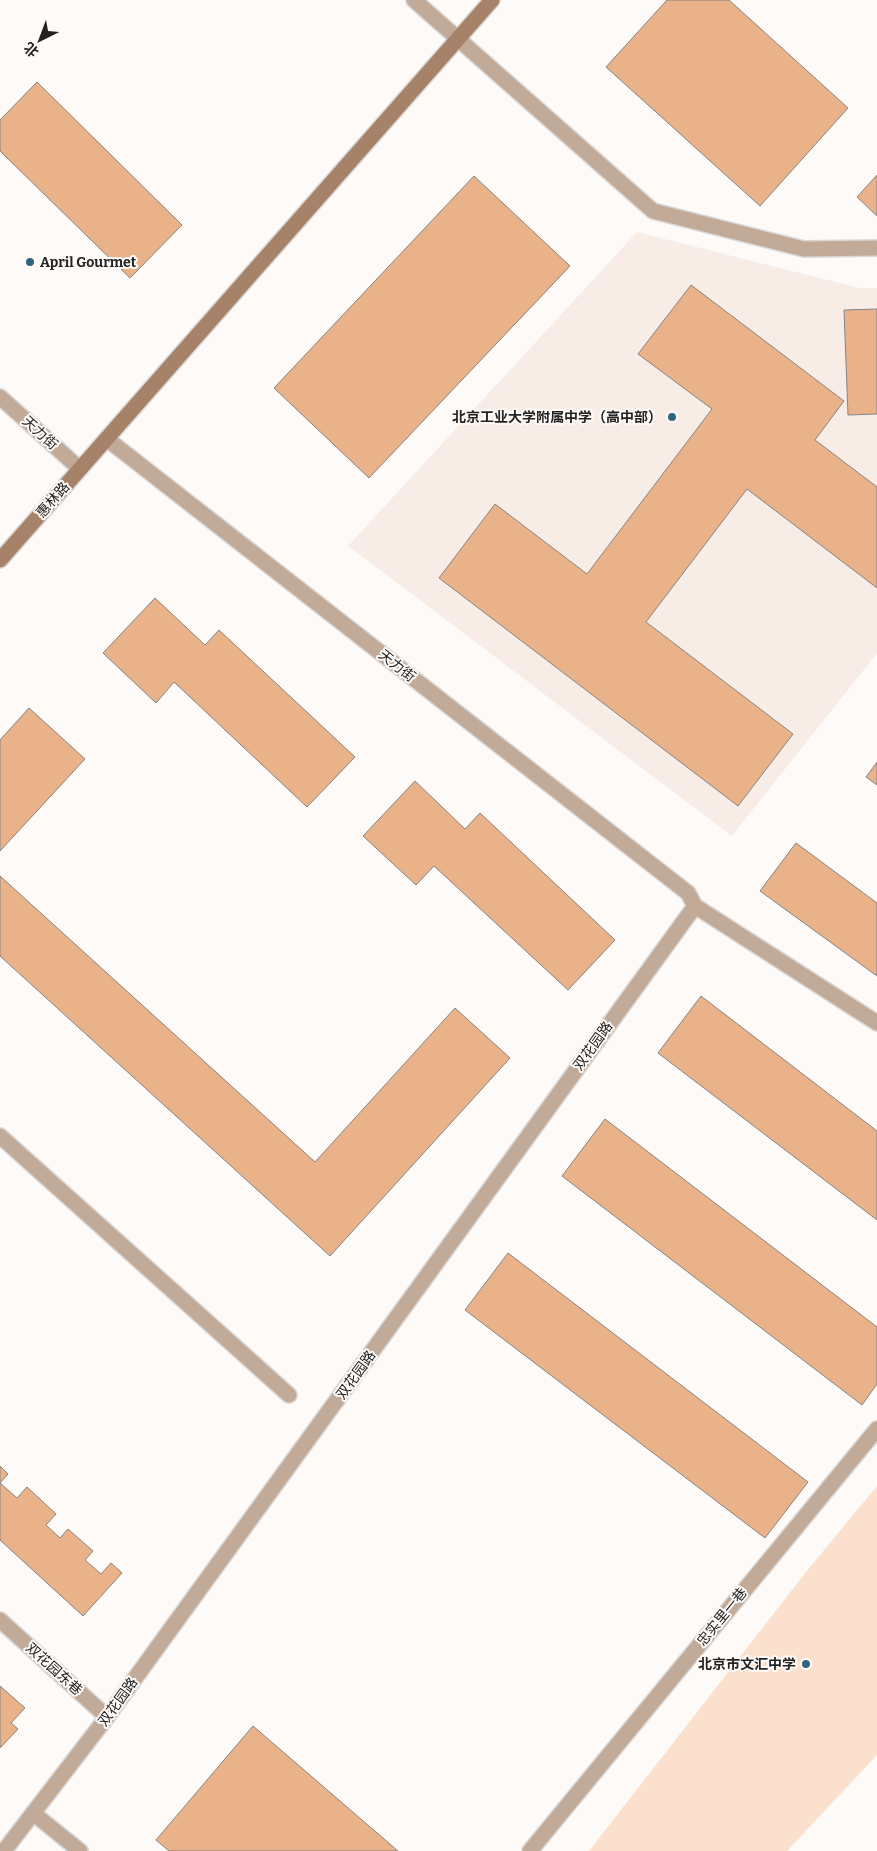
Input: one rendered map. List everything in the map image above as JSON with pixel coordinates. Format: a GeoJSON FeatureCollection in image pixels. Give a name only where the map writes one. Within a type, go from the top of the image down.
{"type":"FeatureCollection","features":[{"type":"Feature","properties":{"kind":"main road","name":"惠林路"},"geometry":{"type":"LineString","coordinates":[[0,560],[492,0]]}},
{"type":"Feature","properties":{"kind":"street"},"geometry":{"type":"LineString","coordinates":[[414,0],[653,211],[804,249],[877,248]]}},
{"type":"Feature","properties":{"kind":"street","name":"天力街"},"geometry":{"type":"LineString","coordinates":[[0,397],[80,469]]}},
{"type":"Feature","properties":{"kind":"street","name":"天力街"},"geometry":{"type":"LineString","coordinates":[[107,439],[691,900],[877,1023]]}},
{"type":"Feature","properties":{"kind":"street","name":"双花园路"},"geometry":{"type":"LineString","coordinates":[[4,1851],[108,1717],[691,900]]}},
{"type":"Feature","properties":{"kind":"street"},"geometry":{"type":"LineString","coordinates":[[0,1136],[289,1395]]}},
{"type":"Feature","properties":{"kind":"street","name":"忠实里一巷"},"geometry":{"type":"LineString","coordinates":[[530,1851],[877,1429]]}},
{"type":"Feature","properties":{"kind":"street","name":"双花园东巷"},"geometry":{"type":"LineString","coordinates":[[0,1620],[108,1717]]}},
{"type":"Feature","properties":{"kind":"street"},"geometry":{"type":"LineString","coordinates":[[33,1814],[80,1851]]}},
{"type":"Feature","properties":{"kind":"shaded area","name":"北京工业大学附属中学（高中部）"},"geometry":{"type":"Polygon","coordinates":[[[637,232],[860,288],[877,288],[877,653],[732,836],[348,546],[637,232]]]}},
{"type":"Feature","properties":{"kind":"shaded area","name":"北京市文汇中学"},"geometry":{"type":"Polygon","coordinates":[[[877,1486],[877,1755],[787,1851],[589,1851],[806,1572],[877,1486]]]}},
{"type":"Feature","properties":{"kind":"building"},"geometry":{"type":"Polygon","coordinates":[[[667,0],[729,0],[848,108],[760,206],[606,67],[667,0]]]}},
{"type":"Feature","properties":{"kind":"building"},"geometry":{"type":"Polygon","coordinates":[[[37,82],[182,225],[130,278],[0,151],[0,120],[37,82]]]}},
{"type":"Feature","properties":{"kind":"building"},"geometry":{"type":"Polygon","coordinates":[[[877,175],[877,216],[857,197],[877,175]]]}},
{"type":"Feature","properties":{"kind":"building"},"geometry":{"type":"Polygon","coordinates":[[[474,176],[570,266],[369,478],[274,388],[474,176]]]}},
{"type":"Feature","properties":{"kind":"building"},"geometry":{"type":"Polygon","coordinates":[[[691,285],[844,401],[815,440],[877,487],[877,588],[747,489],[646,622],[793,734],[738,806],[439,578],[495,504],[587,574],[712,409],[638,354],[691,285]]]}},
{"type":"Feature","properties":{"kind":"building"},"geometry":{"type":"Polygon","coordinates":[[[877,309],[877,414],[848,415],[844,310],[877,309]]]}},
{"type":"Feature","properties":{"kind":"building"},"geometry":{"type":"Polygon","coordinates":[[[155,598],[205,645],[219,630],[355,757],[307,807],[174,682],[156,703],[103,653],[155,598]]]}},
{"type":"Feature","properties":{"kind":"building"},"geometry":{"type":"Polygon","coordinates":[[[29,708],[85,759],[0,851],[0,740],[29,708]]]}},
{"type":"Feature","properties":{"kind":"building"},"geometry":{"type":"Polygon","coordinates":[[[877,762],[877,785],[866,777],[877,762]]]}},
{"type":"Feature","properties":{"kind":"building"},"geometry":{"type":"Polygon","coordinates":[[[415,781],[465,829],[480,813],[615,940],[568,990],[434,866],[416,885],[363,836],[415,781]]]}},
{"type":"Feature","properties":{"kind":"building"},"geometry":{"type":"Polygon","coordinates":[[[796,843],[877,903],[877,976],[760,891],[796,843]]]}},
{"type":"Feature","properties":{"kind":"building"},"geometry":{"type":"Polygon","coordinates":[[[0,876],[315,1162],[455,1008],[510,1058],[330,1256],[0,956],[0,876]]]}},
{"type":"Feature","properties":{"kind":"building"},"geometry":{"type":"Polygon","coordinates":[[[701,996],[877,1131],[877,1220],[658,1053],[701,996]]]}},
{"type":"Feature","properties":{"kind":"building"},"geometry":{"type":"Polygon","coordinates":[[[605,1119],[877,1327],[877,1384],[862,1405],[562,1176],[605,1119]]]}},
{"type":"Feature","properties":{"kind":"building"},"geometry":{"type":"Polygon","coordinates":[[[508,1253],[808,1482],[765,1538],[465,1310],[508,1253]]]}},
{"type":"Feature","properties":{"kind":"building"},"geometry":{"type":"Polygon","coordinates":[[[0,1466],[8,1474],[0,1483],[0,1466]]]}},
{"type":"Feature","properties":{"kind":"building"},"geometry":{"type":"Polygon","coordinates":[[[0,1483],[17,1498],[27,1487],[56,1514],[46,1525],[60,1538],[68,1529],[93,1551],[85,1560],[101,1574],[111,1563],[122,1573],[83,1616],[0,1540],[0,1483]]]}},
{"type":"Feature","properties":{"kind":"building"},"geometry":{"type":"Polygon","coordinates":[[[0,1686],[25,1708],[11,1723],[18,1729],[0,1748],[0,1686]]]}},
{"type":"Feature","properties":{"kind":"building"},"geometry":{"type":"Polygon","coordinates":[[[253,1726],[398,1851],[169,1851],[156,1840],[253,1726]]]}},
{"type":"Feature","properties":{"kind":"place","name":"April Gourmet"},"geometry":{"type":"Point","coordinates":[30,262]}},
{"type":"Feature","properties":{"kind":"place","name":"北京工业大学附属中学（高中部）"},"geometry":{"type":"Point","coordinates":[672,417]}},
{"type":"Feature","properties":{"kind":"place","name":"北京市文汇中学"},"geometry":{"type":"Point","coordinates":[806,1664]}}]}
